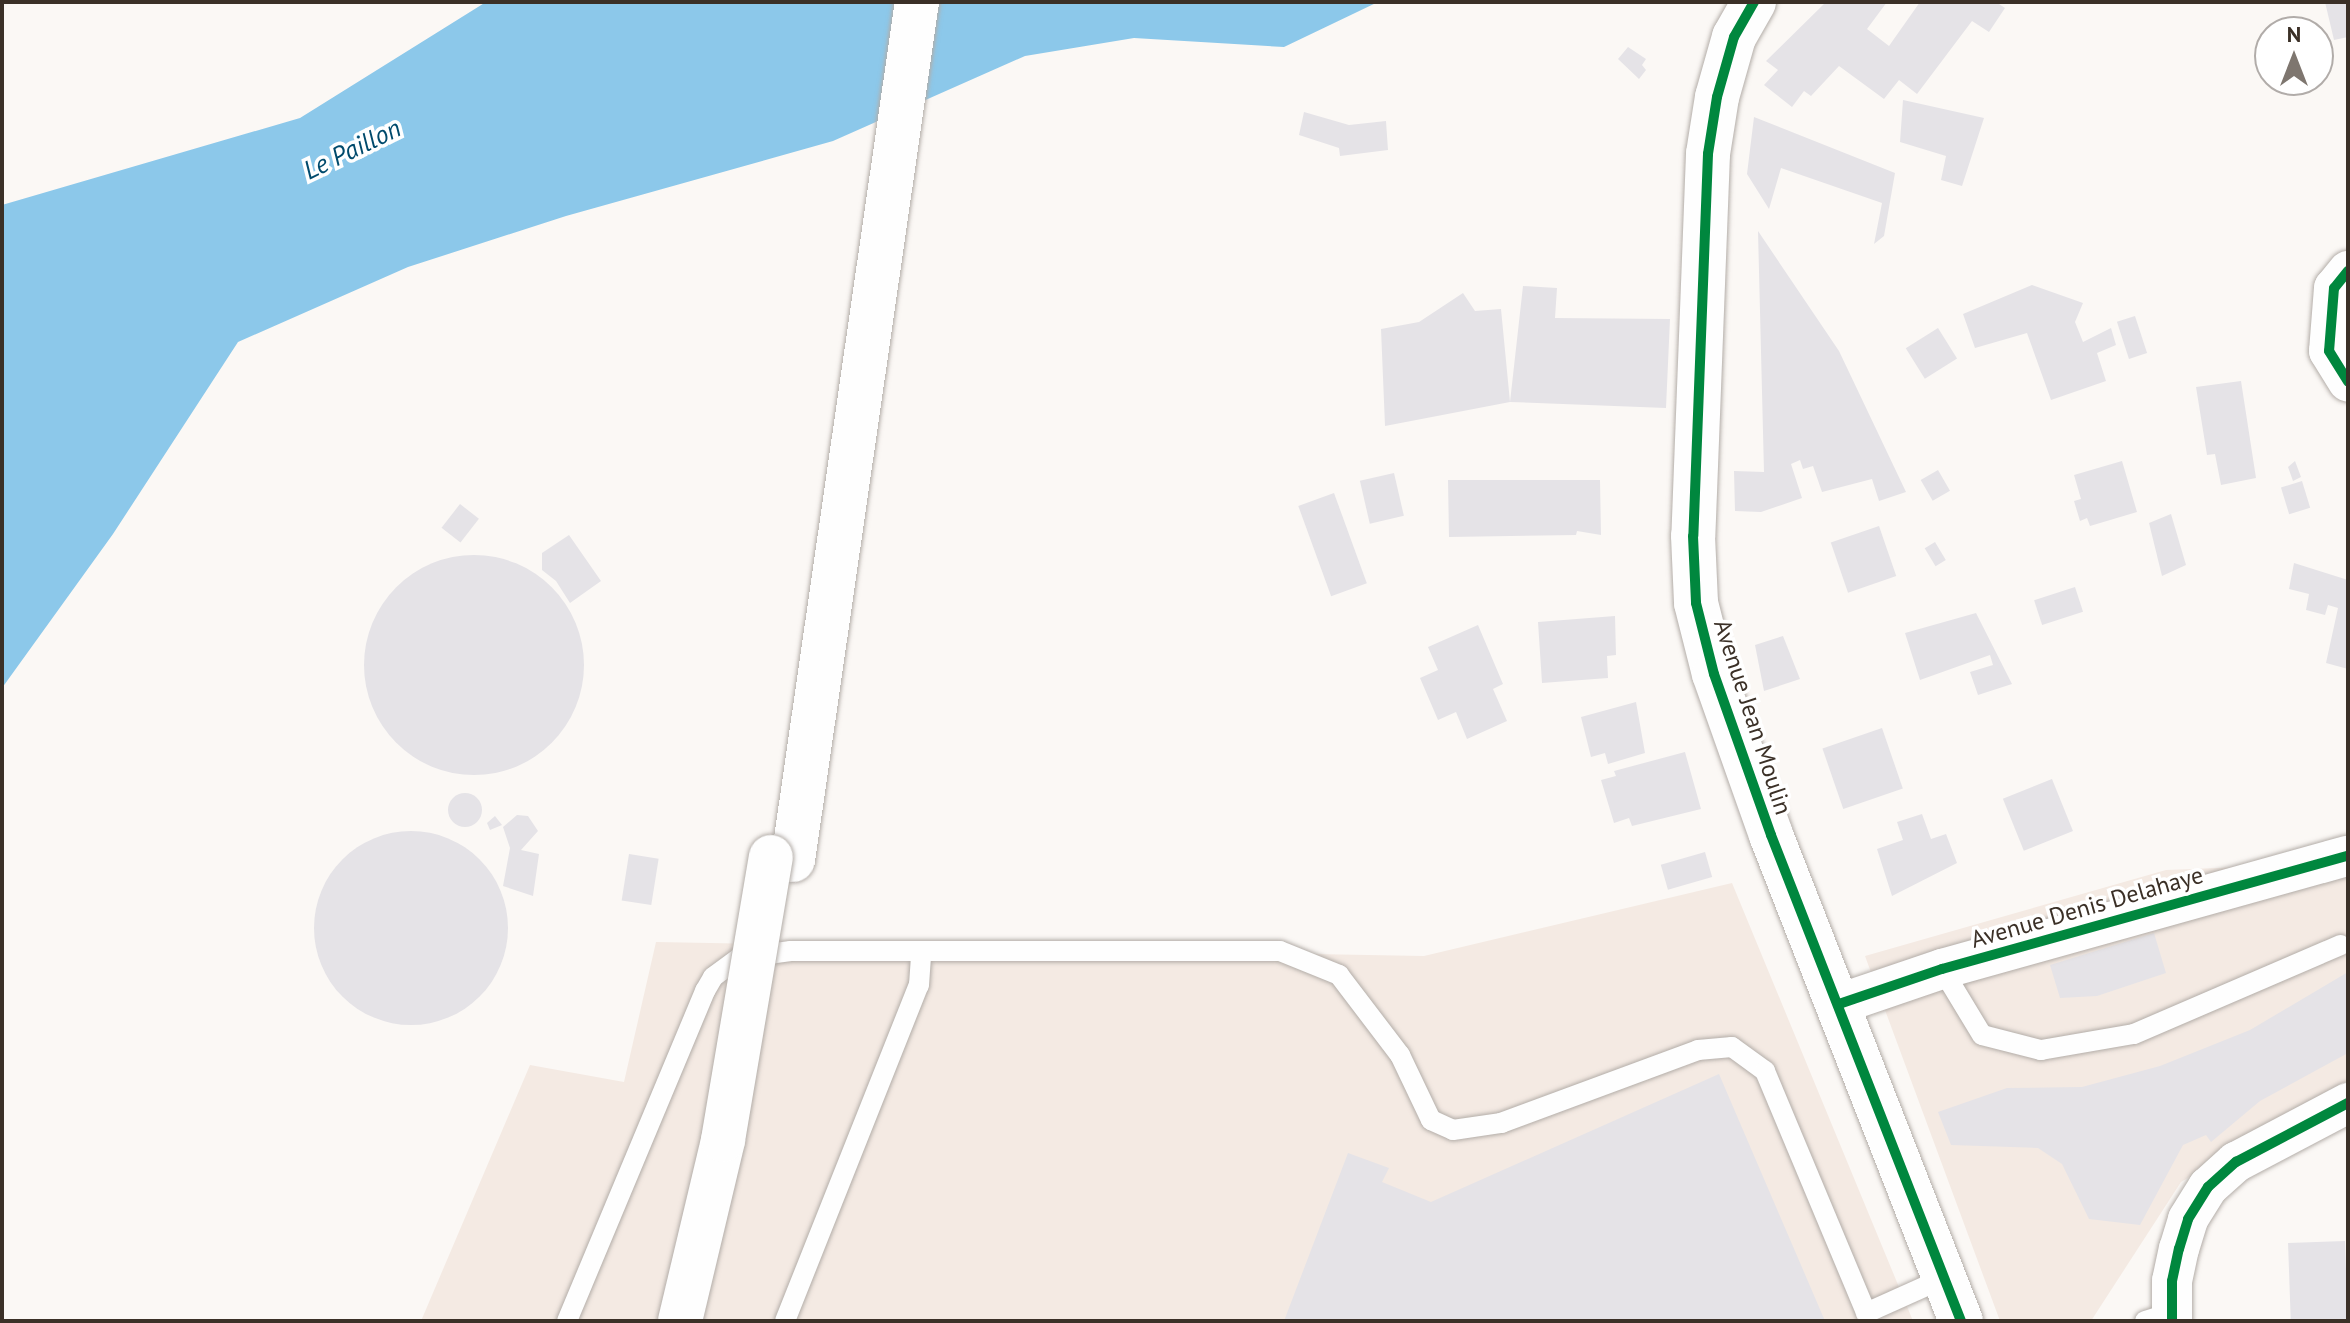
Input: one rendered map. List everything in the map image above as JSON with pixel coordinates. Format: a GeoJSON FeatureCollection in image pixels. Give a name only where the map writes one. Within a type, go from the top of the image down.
{"type":"FeatureCollection","features":[{"type":"Feature","properties":{"kind":"main road"},"geometry":{"type":"LineString","coordinates":[[880,174],[892,2]]}},
{"type":"Feature","properties":{"kind":"main road"},"geometry":{"type":"LineString","coordinates":[[705,1321],[766,1042],[782,858],[880,174],[917,2]]}},
{"type":"Feature","properties":{"kind":"main road","name":"Avenue Jean Moulin"},"geometry":{"type":"LineString","coordinates":[[1754,2],[1725,67],[1708,154],[1693,536],[1696,603],[1714,674],[1771,835],[1961,1321]]}},
{"type":"Feature","properties":{"kind":"main road"},"geometry":{"type":"LineString","coordinates":[[680,1321],[723,1140],[782,858]]}},
{"type":"Feature","properties":{"kind":"street"},"geometry":{"type":"LineString","coordinates":[[2348,271],[2334,288],[2329,351],[2348,382]]}},
{"type":"Feature","properties":{"kind":"street","name":"Avenue Denis Delahaye"},"geometry":{"type":"LineString","coordinates":[[1839,1004],[1942,969],[2348,856]]}},
{"type":"Feature","properties":{"kind":"street"},"geometry":{"type":"LineString","coordinates":[[2163,1318],[2188,1219],[2208,1187],[2236,1162],[2348,1103]]}},
{"type":"Feature","properties":{"kind":"lane"},"geometry":{"type":"LineString","coordinates":[[1942,969],[1982,1035],[2041,1050],[2134,1034],[2341,945]]}},
{"type":"Feature","properties":{"kind":"lane"},"geometry":{"type":"LineString","coordinates":[[567,1321],[698,1003],[713,977],[739,958],[791,951],[921,953],[1242,948],[1280,951],[1312,960],[1346,984],[1400,1055],[1431,1120],[1453,1130],[1501,1123],[1698,1050],[1732,1047],[1765,1071],[1866,1313],[1944,1278]]}},
{"type":"Feature","properties":{"kind":"lane"},"geometry":{"type":"LineString","coordinates":[[785,1321],[919,985],[921,953]]}},
{"type":"Feature","properties":{"kind":"shaded area"},"geometry":{"type":"Polygon","coordinates":[[[2348,863],[2348,1080],[2181,1182],[2091,1321],[2000,1321],[1865,956],[2166,870],[2348,863]]]}},
{"type":"Feature","properties":{"kind":"shaded area"},"geometry":{"type":"Polygon","coordinates":[[[1732,883],[1913,1321],[421,1321],[530,1065],[624,1082],[656,942],[1424,956],[1732,883]]]}},
{"type":"Feature","properties":{"kind":"water","name":"Le Paillon"},"geometry":{"type":"Polygon","coordinates":[[[486,2],[1378,2],[1284,47],[1134,38],[1025,56],[833,141],[566,216],[408,267],[238,342],[113,534],[2,688],[2,205],[300,118],[486,2]]]}},
{"type":"Feature","properties":{"kind":"building"},"geometry":{"type":"Polygon","coordinates":[[[1826,2],[1887,2],[1867,29],[1889,46],[1920,2],[1996,2],[2005,8],[1989,32],[1972,21],[1917,94],[1899,80],[1884,99],[1839,66],[1811,96],[1804,91],[1792,107],[1764,85],[1778,70],[1766,61],[1826,2]]]}},
{"type":"Feature","properties":{"kind":"building"},"geometry":{"type":"Polygon","coordinates":[[[2325,2],[2348,2],[2348,37],[2334,40],[2334,16],[2328,16],[2325,2]]]}},
{"type":"Feature","properties":{"kind":"building"},"geometry":{"type":"Polygon","coordinates":[[[1628,47],[1646,59],[1642,65],[1646,70],[1639,79],[1618,59],[1628,47]]]}},
{"type":"Feature","properties":{"kind":"building"},"geometry":{"type":"Polygon","coordinates":[[[1903,100],[1984,118],[1962,186],[1941,180],[1946,156],[1900,142],[1903,100]]]}},
{"type":"Feature","properties":{"kind":"building"},"geometry":{"type":"Polygon","coordinates":[[[1304,112],[1349,125],[1386,121],[1388,150],[1340,156],[1339,148],[1299,135],[1304,112]]]}},
{"type":"Feature","properties":{"kind":"building"},"geometry":{"type":"Polygon","coordinates":[[[1754,117],[1895,173],[1884,236],[1874,244],[1882,203],[1781,168],[1769,209],[1747,174],[1754,117]]]}},
{"type":"Feature","properties":{"kind":"building"},"geometry":{"type":"Polygon","coordinates":[[[1758,231],[1839,351],[1906,492],[1879,501],[1872,479],[1822,492],[1813,466],[1803,469],[1800,460],[1791,464],[1802,498],[1761,512],[1735,511],[1734,471],[1764,472],[1758,231]]]}},
{"type":"Feature","properties":{"kind":"building"},"geometry":{"type":"Polygon","coordinates":[[[2032,285],[2083,303],[2075,322],[2083,342],[2111,328],[2116,345],[2097,353],[2106,381],[2051,400],[2027,333],[1975,348],[1963,314],[2032,285]]]}},
{"type":"Feature","properties":{"kind":"building"},"geometry":{"type":"Polygon","coordinates":[[[1523,286],[1557,288],[1555,318],[1670,319],[1666,408],[1510,402],[1523,286]]]}},
{"type":"Feature","properties":{"kind":"building"},"geometry":{"type":"Polygon","coordinates":[[[1463,293],[1475,311],[1501,309],[1510,402],[1385,426],[1381,329],[1419,322],[1463,293]]]}},
{"type":"Feature","properties":{"kind":"building"},"geometry":{"type":"Polygon","coordinates":[[[2135,316],[2147,353],[2129,359],[2117,322],[2135,316]]]}},
{"type":"Feature","properties":{"kind":"building"},"geometry":{"type":"Polygon","coordinates":[[[1938,328],[1957,359],[1925,379],[1906,348],[1938,328]]]}},
{"type":"Feature","properties":{"kind":"building"},"geometry":{"type":"Polygon","coordinates":[[[2241,381],[2256,478],[2221,485],[2215,454],[2207,455],[2196,387],[2241,381]]]}},
{"type":"Feature","properties":{"kind":"building"},"geometry":{"type":"Polygon","coordinates":[[[2122,461],[2137,512],[2090,526],[2087,518],[2080,521],[2074,501],[2081,499],[2074,475],[2122,461]]]}},
{"type":"Feature","properties":{"kind":"building"},"geometry":{"type":"Polygon","coordinates":[[[2295,461],[2301,477],[2293,481],[2288,467],[2295,461]]]}},
{"type":"Feature","properties":{"kind":"building"},"geometry":{"type":"Polygon","coordinates":[[[1938,470],[1950,491],[1933,501],[1921,480],[1938,470]]]}},
{"type":"Feature","properties":{"kind":"building"},"geometry":{"type":"Polygon","coordinates":[[[1394,473],[1404,516],[1370,524],[1360,481],[1394,473]]]}},
{"type":"Feature","properties":{"kind":"building"},"geometry":{"type":"Polygon","coordinates":[[[1448,480],[1600,480],[1601,535],[1577,531],[1576,535],[1449,537],[1448,480]]]}},
{"type":"Feature","properties":{"kind":"building"},"geometry":{"type":"Polygon","coordinates":[[[2302,481],[2310,508],[2289,514],[2281,487],[2302,481]]]}},
{"type":"Feature","properties":{"kind":"building"},"geometry":{"type":"Polygon","coordinates":[[[1334,493],[1367,583],[1331,596],[1298,506],[1334,493]]]}},
{"type":"Feature","properties":{"kind":"building"},"geometry":{"type":"Polygon","coordinates":[[[460,504],[479,519],[460,542],[442,528],[460,504]]]}},
{"type":"Feature","properties":{"kind":"building"},"geometry":{"type":"Polygon","coordinates":[[[2171,514],[2186,565],[2162,576],[2149,523],[2171,514]]]}},
{"type":"Feature","properties":{"kind":"building"},"geometry":{"type":"Polygon","coordinates":[[[1879,526],[1896,576],[1848,593],[1831,543],[1879,526]]]}},
{"type":"Feature","properties":{"kind":"building"},"geometry":{"type":"Polygon","coordinates":[[[569,535],[601,581],[570,603],[556,581],[542,570],[542,553],[569,535]]]}},
{"type":"Feature","properties":{"kind":"building"},"geometry":{"type":"Polygon","coordinates":[[[1935,542],[1946,560],[1936,566],[1925,548],[1935,542]]]}},
{"type":"Feature","properties":{"kind":"building"},"geometry":{"type":"Polygon","coordinates":[[[474,555],[516,563],[552,587],[576,623],[584,665],[576,707],[552,743],[516,767],[474,775],[432,767],[396,743],[372,707],[364,665],[372,623],[396,587],[432,563],[474,555]]]}},
{"type":"Feature","properties":{"kind":"building"},"geometry":{"type":"Polygon","coordinates":[[[2294,563],[2348,580],[2348,669],[2326,663],[2338,608],[2328,605],[2325,615],[2306,610],[2309,594],[2289,589],[2294,563]]]}},
{"type":"Feature","properties":{"kind":"building"},"geometry":{"type":"Polygon","coordinates":[[[2075,587],[2083,612],[2042,625],[2034,600],[2075,587]]]}},
{"type":"Feature","properties":{"kind":"building"},"geometry":{"type":"Polygon","coordinates":[[[1976,613],[2012,684],[1978,695],[1970,672],[1993,665],[1990,655],[1920,680],[1905,633],[1976,613]]]}},
{"type":"Feature","properties":{"kind":"building"},"geometry":{"type":"Polygon","coordinates":[[[1615,616],[1616,655],[1607,656],[1608,678],[1542,683],[1538,622],[1615,616]]]}},
{"type":"Feature","properties":{"kind":"building"},"geometry":{"type":"Polygon","coordinates":[[[1478,625],[1503,684],[1493,689],[1507,721],[1467,739],[1456,712],[1438,720],[1420,678],[1438,670],[1428,647],[1478,625]]]}},
{"type":"Feature","properties":{"kind":"building"},"geometry":{"type":"Polygon","coordinates":[[[1783,636],[1800,679],[1764,691],[1755,645],[1783,636]]]}},
{"type":"Feature","properties":{"kind":"building"},"geometry":{"type":"Polygon","coordinates":[[[1636,702],[1645,753],[1608,764],[1605,753],[1591,757],[1581,717],[1636,702]]]}},
{"type":"Feature","properties":{"kind":"building"},"geometry":{"type":"Polygon","coordinates":[[[1882,728],[1903,789],[1843,809],[1822,749],[1882,728]]]}},
{"type":"Feature","properties":{"kind":"building"},"geometry":{"type":"Polygon","coordinates":[[[1685,752],[1701,809],[1632,826],[1629,818],[1614,823],[1601,780],[1616,776],[1614,771],[1685,752]]]}},
{"type":"Feature","properties":{"kind":"building"},"geometry":{"type":"Polygon","coordinates":[[[2052,779],[2073,831],[2024,851],[2003,799],[2052,779]]]}},
{"type":"Feature","properties":{"kind":"building"},"geometry":{"type":"Polygon","coordinates":[[[465,793],[477,798],[482,810],[477,822],[465,827],[453,822],[448,810],[453,798],[465,793]]]}},
{"type":"Feature","properties":{"kind":"building"},"geometry":{"type":"Polygon","coordinates":[[[1922,814],[1931,839],[1946,834],[1957,863],[1892,896],[1877,849],[1903,840],[1897,822],[1922,814]]]}},
{"type":"Feature","properties":{"kind":"building"},"geometry":{"type":"Polygon","coordinates":[[[517,815],[528,816],[538,831],[521,850],[539,854],[533,896],[503,886],[510,848],[503,827],[517,815]]]}},
{"type":"Feature","properties":{"kind":"building"},"geometry":{"type":"Polygon","coordinates":[[[495,816],[502,825],[490,830],[487,823],[495,816]]]}},
{"type":"Feature","properties":{"kind":"building"},"geometry":{"type":"Polygon","coordinates":[[[411,831],[430,832],[448,838],[480,859],[501,891],[507,909],[507,947],[501,965],[480,997],[448,1018],[430,1024],[411,1025],[392,1024],[374,1018],[342,997],[321,965],[315,947],[314,928],[315,909],[321,891],[342,859],[374,838],[392,832],[411,831]]]}},
{"type":"Feature","properties":{"kind":"building"},"geometry":{"type":"Polygon","coordinates":[[[1705,852],[1712,877],[1668,890],[1661,865],[1705,852]]]}},
{"type":"Feature","properties":{"kind":"building"},"geometry":{"type":"Polygon","coordinates":[[[629,854],[659,859],[651,905],[622,900],[629,854]]]}},
{"type":"Feature","properties":{"kind":"building"},"geometry":{"type":"Polygon","coordinates":[[[2154,933],[2166,973],[2097,996],[2060,998],[2050,965],[2154,933]]]}},
{"type":"Feature","properties":{"kind":"building"},"geometry":{"type":"Polygon","coordinates":[[[2348,972],[2348,1053],[2260,1101],[2211,1142],[2206,1135],[2183,1145],[2140,1225],[2089,1219],[2062,1164],[2038,1148],[1951,1145],[1938,1112],[2007,1088],[2082,1087],[2160,1066],[2250,1030],[2348,972]]]}},
{"type":"Feature","properties":{"kind":"building"},"geometry":{"type":"Polygon","coordinates":[[[1719,1074],[1825,1321],[1284,1321],[1348,1153],[1389,1168],[1382,1182],[1431,1202],[1719,1074]]]}},
{"type":"Feature","properties":{"kind":"building"},"geometry":{"type":"Polygon","coordinates":[[[2345,1241],[2348,1321],[2291,1321],[2288,1243],[2345,1241]]]}},
{"type":"Feature","properties":{"kind":"cycle path"},"geometry":{"type":"LineString","coordinates":[[1754,2],[1734,37],[1717,97],[1708,154],[1693,536],[1696,603],[1714,674],[1771,835],[1961,1321]]}},
{"type":"Feature","properties":{"kind":"cycle path"},"geometry":{"type":"LineString","coordinates":[[2348,271],[2334,288],[2329,351],[2348,382]]}},
{"type":"Feature","properties":{"kind":"cycle path"},"geometry":{"type":"LineString","coordinates":[[1839,1004],[1942,969],[2348,856]]}},
{"type":"Feature","properties":{"kind":"cycle path"},"geometry":{"type":"LineString","coordinates":[[2172,1321],[2172,1281],[2179,1249],[2188,1219],[2208,1187],[2236,1162],[2348,1103]]}}]}
